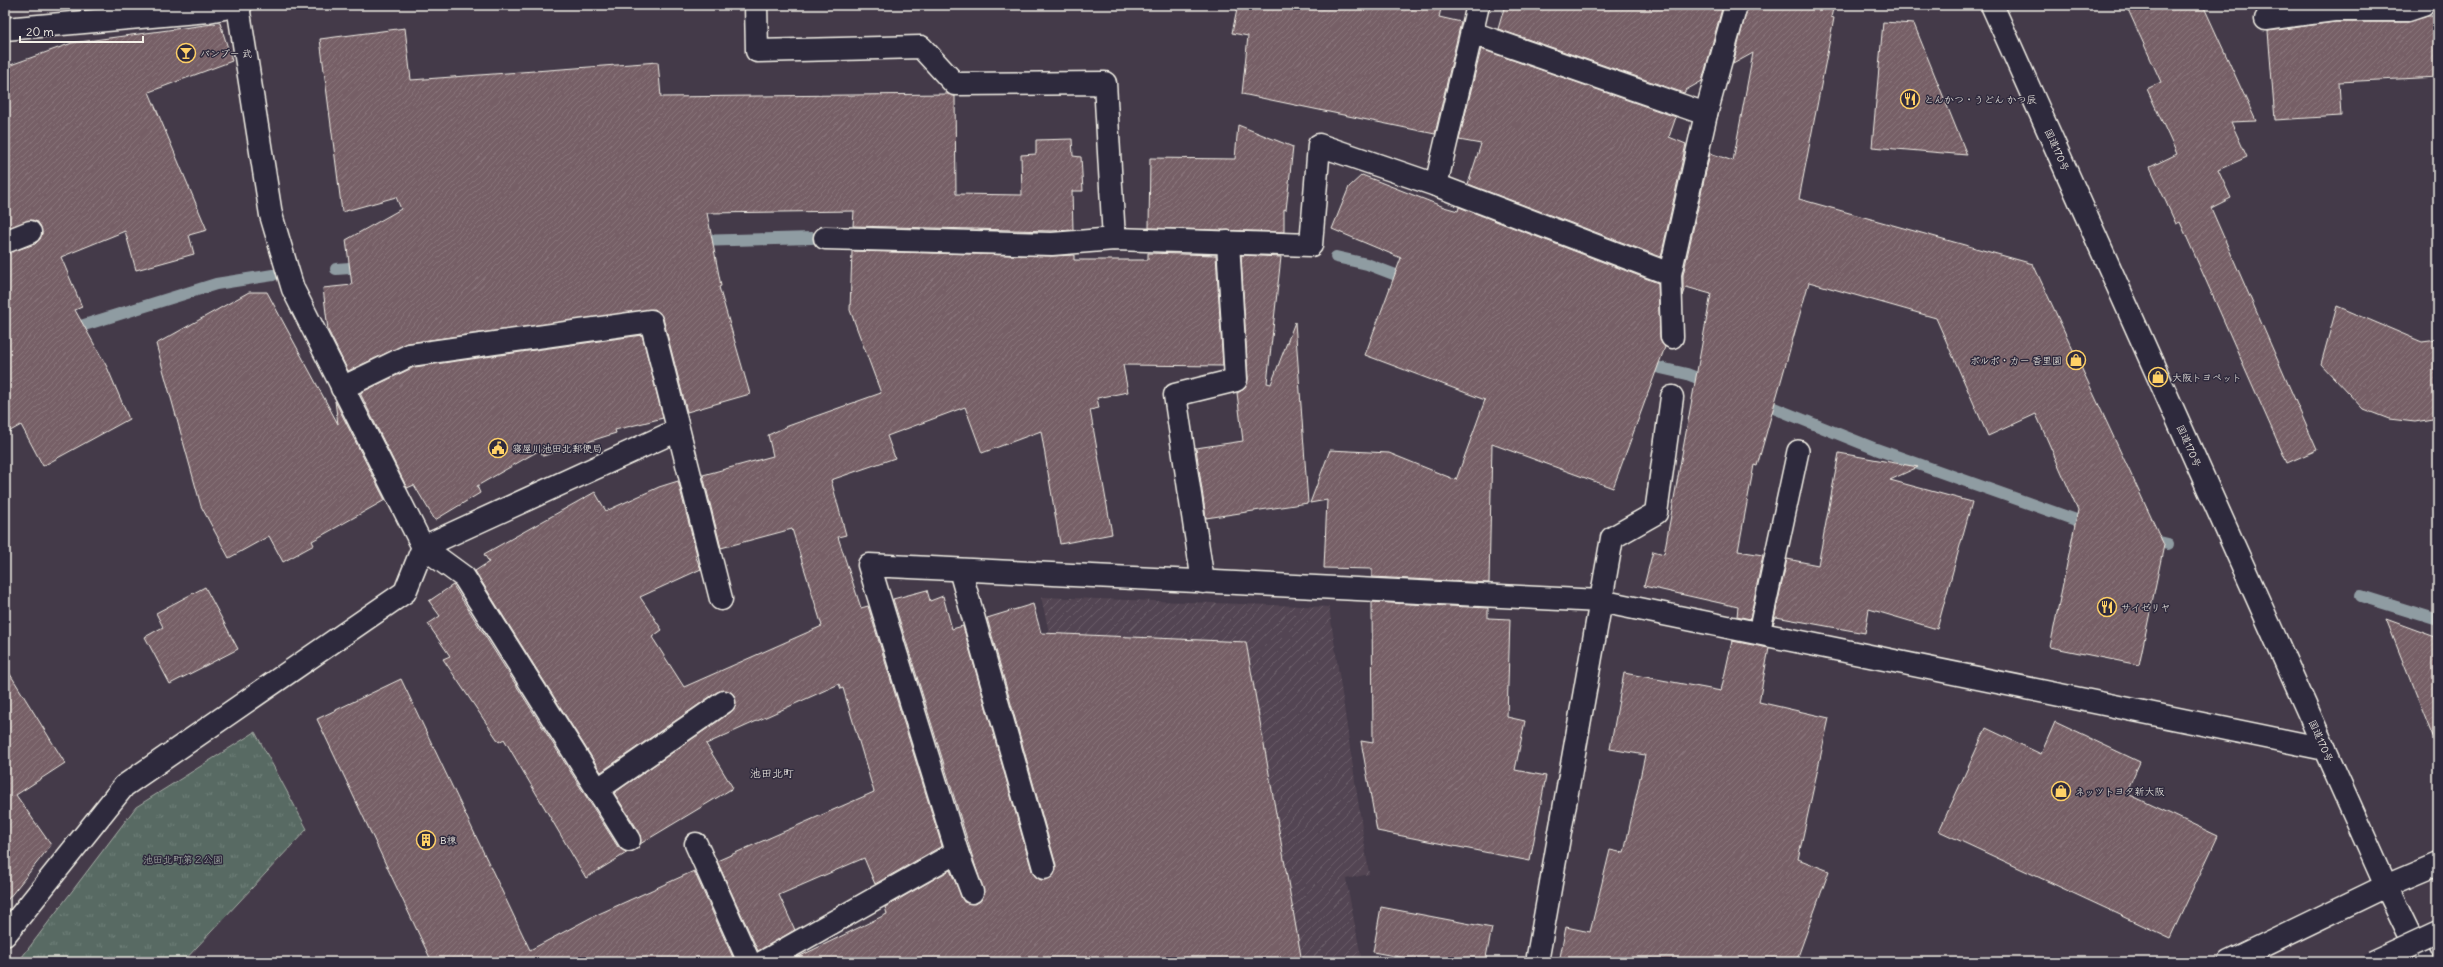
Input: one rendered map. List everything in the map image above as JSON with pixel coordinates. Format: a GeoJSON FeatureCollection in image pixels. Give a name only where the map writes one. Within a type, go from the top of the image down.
{"type":"FeatureCollection","features":[{"type":"Feature","properties":{"kind":"main road"},"geometry":{"type":"LineString","coordinates":[[5,29],[208,11],[240,5],[271,215],[293,289],[422,547],[464,577],[629,840]]}},
{"type":"Feature","properties":{"kind":"main road"},"geometry":{"type":"LineString","coordinates":[[756,5],[757,51],[921,47],[955,84],[1105,83],[1114,239]]}},
{"type":"Feature","properties":{"kind":"main road"},"geometry":{"type":"LineString","coordinates":[[1436,185],[1478,5]]}},
{"type":"Feature","properties":{"kind":"main road"},"geometry":{"type":"LineString","coordinates":[[1672,337],[1670,274],[1706,114],[1736,5]]}},
{"type":"Feature","properties":{"kind":"main road","name":"国道170号"},"geometry":{"type":"LineString","coordinates":[[1992,5],[2386,886],[2423,962]]}},
{"type":"Feature","properties":{"kind":"main road"},"geometry":{"type":"LineString","coordinates":[[2266,19],[2334,10],[2408,10],[2423,5]]}},
{"type":"Feature","properties":{"kind":"main road"},"geometry":{"type":"LineString","coordinates":[[1472,33],[1706,114]]}},
{"type":"Feature","properties":{"kind":"main road"},"geometry":{"type":"LineString","coordinates":[[825,238],[1052,244],[1114,239],[1311,245],[1319,145],[1436,185],[1670,274]]}},
{"type":"Feature","properties":{"kind":"main road"},"geometry":{"type":"LineString","coordinates":[[5,242],[30,232]]}},
{"type":"Feature","properties":{"kind":"main road"},"geometry":{"type":"LineString","coordinates":[[1203,582],[1175,395],[1236,380],[1228,242]]}},
{"type":"Feature","properties":{"kind":"main road"},"geometry":{"type":"LineString","coordinates":[[342,388],[410,355],[651,321],[721,599]]}},
{"type":"Feature","properties":{"kind":"main road"},"geometry":{"type":"LineString","coordinates":[[1537,962],[1612,538],[1656,513],[1672,397]]}},
{"type":"Feature","properties":{"kind":"main road"},"geometry":{"type":"LineString","coordinates":[[5,935],[124,786],[406,592],[422,547],[678,430]]}},
{"type":"Feature","properties":{"kind":"main road"},"geometry":{"type":"LineString","coordinates":[[972,892],[957,852],[869,565],[1600,601],[2325,748]]}},
{"type":"Feature","properties":{"kind":"main road"},"geometry":{"type":"LineString","coordinates":[[960,570],[1044,868]]}},
{"type":"Feature","properties":{"kind":"main road"},"geometry":{"type":"LineString","coordinates":[[597,790],[724,702]]}},
{"type":"Feature","properties":{"kind":"main road"},"geometry":{"type":"LineString","coordinates":[[696,844],[749,962]]}},
{"type":"Feature","properties":{"kind":"main road"},"geometry":{"type":"LineString","coordinates":[[763,962],[957,852]]}},
{"type":"Feature","properties":{"kind":"main road"},"geometry":{"type":"LineString","coordinates":[[2229,962],[2386,886],[2438,864]]}},
{"type":"Feature","properties":{"kind":"main road"},"geometry":{"type":"LineString","coordinates":[[2373,962],[2438,932]]}},
{"type":"Feature","properties":{"kind":"lane"},"geometry":{"type":"LineString","coordinates":[[1759,633],[1798,451]]}},
{"type":"Feature","properties":{"kind":"shaded area"},"geometry":{"type":"Polygon","coordinates":[[[1041,597],[1329,607],[1369,874],[1346,879],[1362,962],[967,962],[1111,905],[1041,597]]]}},
{"type":"Feature","properties":{"kind":"green space","name":"池田北町第２公園"},"geometry":{"type":"Polygon","coordinates":[[[255,732],[307,829],[183,962],[27,962],[22,957],[136,807],[255,732]]]}},
{"type":"Feature","properties":{"kind":"building"},"geometry":{"type":"Polygon","coordinates":[[[1238,5],[1442,5],[1439,17],[1461,22],[1435,134],[1242,94],[1248,36],[1232,33],[1238,5]]]}},
{"type":"Feature","properties":{"kind":"building"},"geometry":{"type":"Polygon","coordinates":[[[1505,5],[1723,5],[1702,81],[1686,90],[1684,93],[1498,29],[1505,5]]]}},
{"type":"Feature","properties":{"kind":"building"},"geometry":{"type":"Polygon","coordinates":[[[1748,5],[1834,5],[1831,17],[1834,18],[1799,199],[2033,264],[2164,545],[2139,665],[2050,647],[2078,510],[2036,414],[1988,436],[1936,318],[1809,282],[1757,466],[1754,465],[1738,551],[1763,555],[1750,619],[1737,616],[1738,607],[1644,586],[1653,551],[1664,554],[1711,294],[1686,287],[1683,296],[1683,275],[1710,153],[1733,161],[1753,53],[1733,64],[1748,5]]]}},
{"type":"Feature","properties":{"kind":"building"},"geometry":{"type":"Polygon","coordinates":[[[2126,5],[2203,5],[2256,121],[2231,122],[2247,157],[2218,170],[2231,198],[2211,208],[2317,450],[2287,463],[2180,222],[2176,224],[2150,167],[2177,154],[2147,89],[2161,82],[2126,5]]]}},
{"type":"Feature","properties":{"kind":"building"},"geometry":{"type":"Polygon","coordinates":[[[2428,16],[2438,16],[2438,77],[2339,82],[2341,116],[2275,120],[2268,31],[2335,22],[2408,22],[2428,16]]]}},
{"type":"Feature","properties":{"kind":"building"},"geometry":{"type":"Polygon","coordinates":[[[1883,22],[1914,24],[1967,155],[1872,147],[1883,22]]]}},
{"type":"Feature","properties":{"kind":"building"},"geometry":{"type":"Polygon","coordinates":[[[220,23],[232,61],[149,92],[207,230],[189,235],[194,254],[136,270],[125,231],[61,257],[82,307],[75,310],[107,367],[129,419],[43,466],[21,425],[5,434],[5,254],[35,244],[40,239],[42,233],[38,222],[31,220],[5,229],[5,67],[72,43],[220,23]]]}},
{"type":"Feature","properties":{"kind":"building"},"geometry":{"type":"Polygon","coordinates":[[[405,28],[411,80],[658,62],[661,97],[948,94],[955,96],[956,194],[1022,195],[1021,155],[1036,154],[1036,140],[1072,139],[1073,156],[1081,157],[1083,191],[1072,191],[1073,230],[1052,231],[853,226],[854,211],[707,213],[721,286],[719,287],[750,394],[687,412],[663,318],[655,309],[408,343],[348,371],[328,330],[323,288],[352,285],[346,240],[401,209],[396,197],[342,212],[320,39],[405,28]]]}},
{"type":"Feature","properties":{"kind":"building"},"geometry":{"type":"Polygon","coordinates":[[[1481,49],[1676,117],[1669,137],[1686,144],[1661,257],[1468,184],[1481,144],[1459,140],[1481,49]]]}},
{"type":"Feature","properties":{"kind":"building"},"geometry":{"type":"Polygon","coordinates":[[[1238,125],[1293,147],[1286,210],[1284,209],[1284,232],[1149,228],[1150,158],[1235,159],[1238,125]]]}},
{"type":"Feature","properties":{"kind":"building"},"geometry":{"type":"Polygon","coordinates":[[[1362,175],[1444,207],[1458,211],[1459,207],[1658,283],[1660,337],[1665,347],[1613,488],[1492,444],[1489,583],[1372,577],[1372,569],[1324,568],[1327,500],[1310,503],[1330,450],[1389,453],[1456,480],[1485,400],[1365,355],[1401,258],[1332,229],[1349,187],[1362,175]]]}},
{"type":"Feature","properties":{"kind":"building"},"geometry":{"type":"Polygon","coordinates":[[[852,251],[1052,256],[1074,255],[1074,260],[1148,260],[1148,253],[1216,255],[1223,366],[1123,365],[1128,392],[1097,398],[1099,408],[1090,410],[1112,534],[1060,544],[1041,431],[982,453],[965,407],[887,436],[895,458],[831,480],[846,535],[838,537],[861,608],[868,606],[942,846],[875,884],[864,858],[779,895],[795,930],[758,951],[717,861],[874,792],[843,688],[841,689],[839,684],[706,744],[733,788],[640,844],[640,833],[614,793],[731,712],[735,707],[734,695],[729,691],[717,692],[601,772],[475,571],[489,562],[484,554],[595,492],[606,511],[659,487],[678,481],[697,555],[695,555],[701,569],[640,597],[662,630],[652,637],[684,687],[822,626],[792,529],[721,548],[703,475],[773,456],[768,435],[788,426],[881,393],[850,310],[852,251]]]}},
{"type":"Feature","properties":{"kind":"building"},"geometry":{"type":"Polygon","coordinates":[[[1241,255],[1281,257],[1267,383],[1271,384],[1295,322],[1308,503],[1206,518],[1196,448],[1243,441],[1237,393],[1244,389],[1248,379],[1241,255]]]}},
{"type":"Feature","properties":{"kind":"building"},"geometry":{"type":"Polygon","coordinates":[[[249,292],[267,292],[338,424],[335,401],[385,500],[312,541],[314,545],[283,562],[269,536],[229,558],[201,506],[156,344],[249,292]]]}},
{"type":"Feature","properties":{"kind":"building"},"geometry":{"type":"Polygon","coordinates":[[[2337,306],[2422,342],[2438,340],[2438,418],[2415,422],[2389,419],[2363,409],[2321,364],[2337,306]]]}},
{"type":"Feature","properties":{"kind":"building"},"geometry":{"type":"Polygon","coordinates":[[[642,335],[663,418],[615,430],[616,433],[543,456],[540,450],[477,486],[480,493],[435,520],[414,485],[407,488],[360,393],[414,367],[642,335]]]}},
{"type":"Feature","properties":{"kind":"building"},"geometry":{"type":"Polygon","coordinates":[[[1839,453],[1918,467],[1890,480],[1972,502],[1937,629],[1869,609],[1865,633],[1776,617],[1773,624],[1787,559],[1818,565],[1839,453]]]}},
{"type":"Feature","properties":{"kind":"building"},"geometry":{"type":"Polygon","coordinates":[[[453,585],[618,847],[628,852],[586,878],[504,739],[499,742],[443,659],[450,656],[428,624],[440,616],[429,601],[453,585]]]}},
{"type":"Feature","properties":{"kind":"building"},"geometry":{"type":"Polygon","coordinates":[[[205,587],[238,649],[170,684],[145,637],[163,627],[156,613],[205,587]]]}},
{"type":"Feature","properties":{"kind":"building"},"geometry":{"type":"Polygon","coordinates":[[[927,590],[930,601],[943,596],[952,629],[963,626],[1032,871],[1036,877],[1041,880],[1053,876],[1056,865],[987,618],[1033,604],[1041,633],[1246,642],[1302,962],[788,962],[887,914],[885,907],[950,870],[964,902],[976,904],[984,894],[893,599],[927,590]]]}},
{"type":"Feature","properties":{"kind":"building"},"geometry":{"type":"Polygon","coordinates":[[[1372,602],[1488,608],[1488,618],[1510,619],[1507,717],[1525,721],[1515,770],[1546,776],[1530,861],[1377,831],[1361,741],[1373,743],[1372,602]]]}},
{"type":"Feature","properties":{"kind":"building"},"geometry":{"type":"Polygon","coordinates":[[[2386,619],[2438,638],[2438,745],[2436,745],[2386,619]]]}},
{"type":"Feature","properties":{"kind":"building"},"geometry":{"type":"Polygon","coordinates":[[[1732,641],[1769,648],[1759,702],[1829,718],[1798,859],[1829,871],[1796,962],[1559,962],[1566,927],[1590,932],[1610,850],[1624,853],[1645,755],[1610,749],[1624,673],[1721,691],[1732,641]]]}},
{"type":"Feature","properties":{"kind":"building"},"geometry":{"type":"Polygon","coordinates":[[[5,666],[65,763],[16,795],[51,845],[5,903],[5,666]]]}},
{"type":"Feature","properties":{"kind":"building","name":"B棟"},"geometry":{"type":"Polygon","coordinates":[[[401,679],[530,950],[592,917],[694,871],[735,962],[432,962],[317,719],[401,679]]]}},
{"type":"Feature","properties":{"kind":"building"},"geometry":{"type":"Polygon","coordinates":[[[2055,722],[2140,762],[2126,793],[2218,836],[2170,938],[1939,831],[1986,728],[2041,754],[2055,722]]]}},
{"type":"Feature","properties":{"kind":"building"},"geometry":{"type":"Polygon","coordinates":[[[1381,907],[1492,928],[1485,962],[1426,962],[1373,952],[1381,907]]]}},
{"type":"Feature","properties":{"kind":"waterway"},"geometry":{"type":"LineString","coordinates":[[696,241],[812,238]]}},
{"type":"Feature","properties":{"kind":"waterway"},"geometry":{"type":"LineString","coordinates":[[1336,257],[1367,264],[1409,280]]}},
{"type":"Feature","properties":{"kind":"waterway"},"geometry":{"type":"LineString","coordinates":[[336,269],[364,267]]}},
{"type":"Feature","properties":{"kind":"waterway"},"geometry":{"type":"LineString","coordinates":[[68,330],[216,284],[273,275]]}},
{"type":"Feature","properties":{"kind":"waterway"},"geometry":{"type":"LineString","coordinates":[[1643,364],[1687,374],[1710,383]]}},
{"type":"Feature","properties":{"kind":"waterway"},"geometry":{"type":"LineString","coordinates":[[1759,402],[1876,449],[2090,525]]}},
{"type":"Feature","properties":{"kind":"waterway"},"geometry":{"type":"LineString","coordinates":[[2147,539],[2168,544]]}},
{"type":"Feature","properties":{"kind":"waterway"},"geometry":{"type":"LineString","coordinates":[[2361,596],[2438,620]]}},
{"type":"Feature","properties":{"kind":"place","name":"バンブー 武"},"geometry":{"type":"Point","coordinates":[186,53]}},
{"type":"Feature","properties":{"kind":"place","name":"とんかつ・うどん かつ辰"},"geometry":{"type":"Point","coordinates":[1910,99]}},
{"type":"Feature","properties":{"kind":"place","name":"ボルボ・カー 香里園"},"geometry":{"type":"Point","coordinates":[2076,360]}},
{"type":"Feature","properties":{"kind":"place","name":"大阪トヨペット"},"geometry":{"type":"Point","coordinates":[2158,377]}},
{"type":"Feature","properties":{"kind":"place","name":"寝屋川池田北郵便局"},"geometry":{"type":"Point","coordinates":[498,448]}},
{"type":"Feature","properties":{"kind":"place","name":"サイゼリヤ"},"geometry":{"type":"Point","coordinates":[2107,607]}},
{"type":"Feature","properties":{"kind":"place","name":"ネッツトヨタ新大阪"},"geometry":{"type":"Point","coordinates":[2061,791]}},
{"type":"Feature","properties":{"kind":"place","name":"B棟"},"geometry":{"type":"Point","coordinates":[426,840]}},
{"type":"Feature","properties":{"kind":"district","name":"池田北町"},"geometry":{"type":"Point","coordinates":[772,773]}}]}
